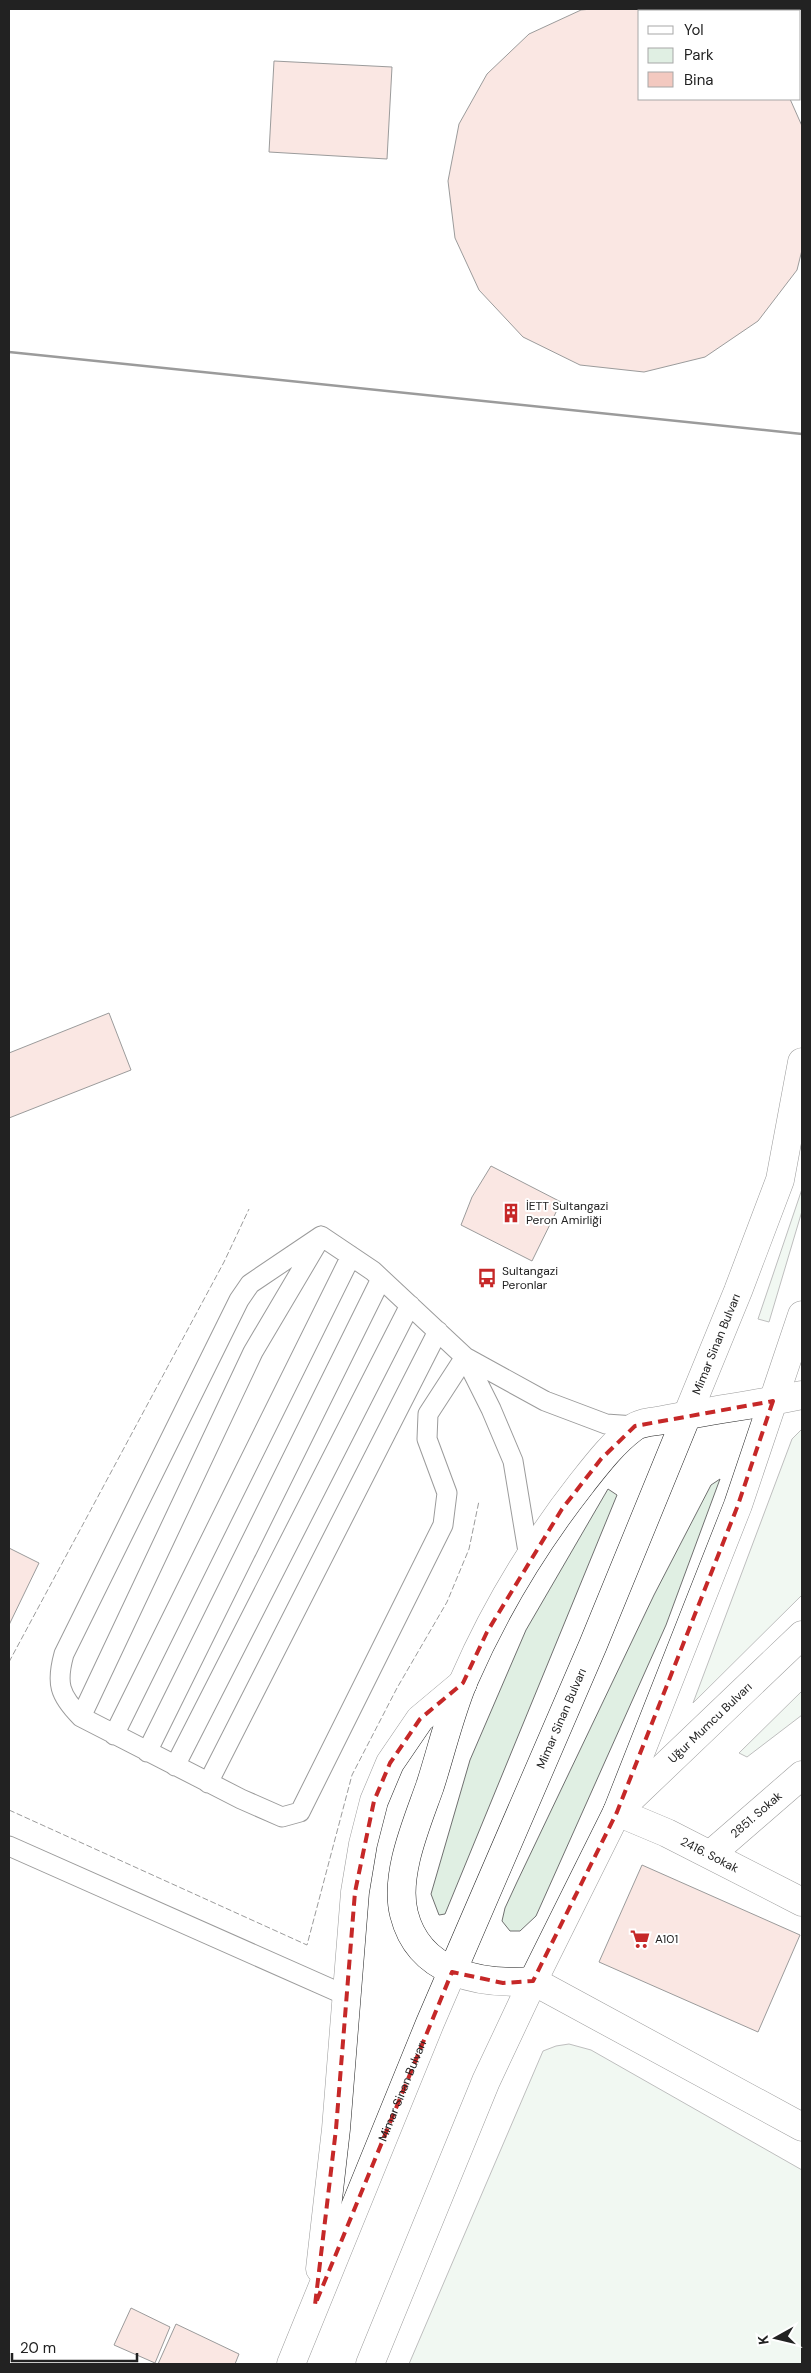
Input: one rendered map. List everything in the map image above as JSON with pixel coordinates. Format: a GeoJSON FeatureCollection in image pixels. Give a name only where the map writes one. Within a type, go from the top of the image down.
{"type":"FeatureCollection","features":[{"type":"Feature","properties":{"kind":"main road","name":"Mimar Sinan Bulvarı"},"geometry":{"type":"LineString","coordinates":[[291,2364],[452,1972],[593,1645],[738,1291],[780,1180],[802,1062]]}},
{"type":"Feature","properties":{"kind":"main road"},"geometry":{"type":"LineString","coordinates":[[370,2364],[486,2082],[533,1980],[618,1812],[738,1505],[802,1315]]}},
{"type":"Feature","properties":{"kind":"main road"},"geometry":{"type":"LineString","coordinates":[[802,1395],[687,1414],[635,1426],[601,1459],[562,1509],[529,1558],[487,1632],[463,1683],[415,1828],[404,1870],[401,1898],[404,1916],[412,1936],[423,1952],[452,1972],[504,1983],[533,1980],[802,2127]]}},
{"type":"Feature","properties":{"kind":"main road","name":"Uğur Mumcu Bulvarı"},"geometry":{"type":"LineString","coordinates":[[618,1812],[802,1635]]}},
{"type":"Feature","properties":{"kind":"main road"},"geometry":{"type":"LineString","coordinates":[[315,2305],[336,2129],[345,1995],[355,1892],[363,1844],[374,1801],[390,1763],[420,1718],[463,1683]]}},
{"type":"Feature","properties":{"kind":"main road","name":"2851. Sokak"},"geometry":{"type":"LineString","coordinates":[[711,1854],[802,1775]]}},
{"type":"Feature","properties":{"kind":"main road","name":"2416. Sokak"},"geometry":{"type":"LineString","coordinates":[[618,1812],[711,1854],[802,1902]]}},
{"type":"Feature","properties":{"kind":"lane"},"geometry":{"type":"LineString","coordinates":[[321,1236],[381,1279],[465,1358],[545,1401],[606,1424],[635,1426]]}},
{"type":"Feature","properties":{"kind":"lane"},"geometry":{"type":"LineString","coordinates":[[321,1236],[250,1284],[239,1300],[64,1654],[59,1684],[67,1703],[81,1717],[208,1783],[282,1817],[300,1812],[443,1525],[447,1493],[427,1439],[428,1414],[465,1358]]}},
{"type":"Feature","properties":{"kind":"lane"},"geometry":{"type":"LineString","coordinates":[[81,1717],[253,1352],[321,1236]]}},
{"type":"Feature","properties":{"kind":"lane"},"geometry":{"type":"LineString","coordinates":[[114,1734],[351,1256]]}},
{"type":"Feature","properties":{"kind":"lane"},"geometry":{"type":"LineString","coordinates":[[147,1752],[381,1279]]}},
{"type":"Feature","properties":{"kind":"lane"},"geometry":{"type":"LineString","coordinates":[[175,1766],[410,1305]]}},
{"type":"Feature","properties":{"kind":"lane"},"geometry":{"type":"LineString","coordinates":[[208,1783],[438,1331]]}},
{"type":"Feature","properties":{"kind":"lane"},"geometry":{"type":"LineString","coordinates":[[465,1358],[492,1409],[513,1461],[529,1558]]}},
{"type":"Feature","properties":{"kind":"lane"},"geometry":{"type":"LineString","coordinates":[[9,1846],[345,1995]]}},
{"type":"Feature","properties":{"kind":"highlighted area"},"geometry":{"type":"Polygon","coordinates":[[[773,1401],[738,1505],[617,1812],[533,1981],[503,1983],[452,1972],[315,2305],[336,2129],[355,1892],[374,1801],[390,1763],[420,1719],[463,1683],[487,1632],[562,1509],[601,1459],[635,1426],[773,1401]]]}},
{"type":"Feature","properties":{"kind":"green space"},"geometry":{"type":"Polygon","coordinates":[[[802,1189],[802,1211],[769,1322],[758,1319],[802,1189]]]}},
{"type":"Feature","properties":{"kind":"green space"},"geometry":{"type":"Polygon","coordinates":[[[802,1429],[802,1595],[693,1703],[792,1439],[802,1429]]]}},
{"type":"Feature","properties":{"kind":"green space"},"geometry":{"type":"Polygon","coordinates":[[[720,1479],[666,1625],[536,1916],[520,1931],[510,1931],[502,1921],[505,1908],[517,1882],[654,1595],[711,1485],[720,1479]]]}},
{"type":"Feature","properties":{"kind":"green space"},"geometry":{"type":"Polygon","coordinates":[[[608,1489],[617,1495],[445,1914],[439,1915],[431,1894],[470,1760],[526,1630],[608,1489]]]}},
{"type":"Feature","properties":{"kind":"green space"},"geometry":{"type":"Polygon","coordinates":[[[802,1691],[802,1715],[747,1757],[739,1753],[802,1691]]]}},
{"type":"Feature","properties":{"kind":"green space"},"geometry":{"type":"Polygon","coordinates":[[[569,2044],[591,2050],[802,2170],[802,2364],[409,2364],[543,2051],[569,2044]]]}},
{"type":"Feature","properties":{"kind":"building"},"geometry":{"type":"Polygon","coordinates":[[[665,9],[672,10],[638,10],[638,100],[790,100],[802,126],[802,250],[797,270],[758,321],[705,357],[644,372],[580,365],[523,337],[479,290],[455,238],[448,181],[459,124],[487,74],[529,34],[581,10],[665,9]]]}},
{"type":"Feature","properties":{"kind":"building"},"geometry":{"type":"Polygon","coordinates":[[[274,61],[392,67],[387,159],[269,152],[274,61]]]}},
{"type":"Feature","properties":{"kind":"building"},"geometry":{"type":"Polygon","coordinates":[[[109,1013],[131,1070],[9,1118],[9,1053],[109,1013]]]}},
{"type":"Feature","properties":{"kind":"building","name":"İETT Sultangazi Peron Amirliği"},"geometry":{"type":"Polygon","coordinates":[[[491,1166],[561,1202],[532,1261],[461,1225],[472,1197],[491,1166]]]}},
{"type":"Feature","properties":{"kind":"building"},"geometry":{"type":"Polygon","coordinates":[[[9,1548],[39,1563],[9,1625],[9,1548]]]}},
{"type":"Feature","properties":{"kind":"building"},"geometry":{"type":"Polygon","coordinates":[[[642,1865],[800,1935],[758,2032],[599,1962],[642,1865]]]}},
{"type":"Feature","properties":{"kind":"building"},"geometry":{"type":"Polygon","coordinates":[[[131,2308],[170,2327],[155,2363],[114,2345],[131,2308]]]}},
{"type":"Feature","properties":{"kind":"building"},"geometry":{"type":"Polygon","coordinates":[[[176,2324],[239,2354],[235,2364],[158,2364],[176,2324]]]}},
{"type":"Feature","properties":{"kind":"fence"},"geometry":{"type":"LineString","coordinates":[[9,1662],[224,1262],[249,1209]]}},
{"type":"Feature","properties":{"kind":"fence"},"geometry":{"type":"LineString","coordinates":[[9,1810],[307,1945],[352,1775],[397,1688],[447,1602],[469,1549],[479,1501]]}},
{"type":"Feature","properties":{"kind":"wall"},"geometry":{"type":"LineString","coordinates":[[9,352],[802,434]]}},
{"type":"Feature","properties":{"kind":"place","name":"İETT Sultangazi Peron Amirliği"},"geometry":{"type":"Point","coordinates":[511,1213]}},
{"type":"Feature","properties":{"kind":"place","name":"Sultangazi Peronlar"},"geometry":{"type":"Point","coordinates":[487,1278]}},
{"type":"Feature","properties":{"kind":"place","name":"A101"},"geometry":{"type":"Point","coordinates":[640,1939]}}]}
